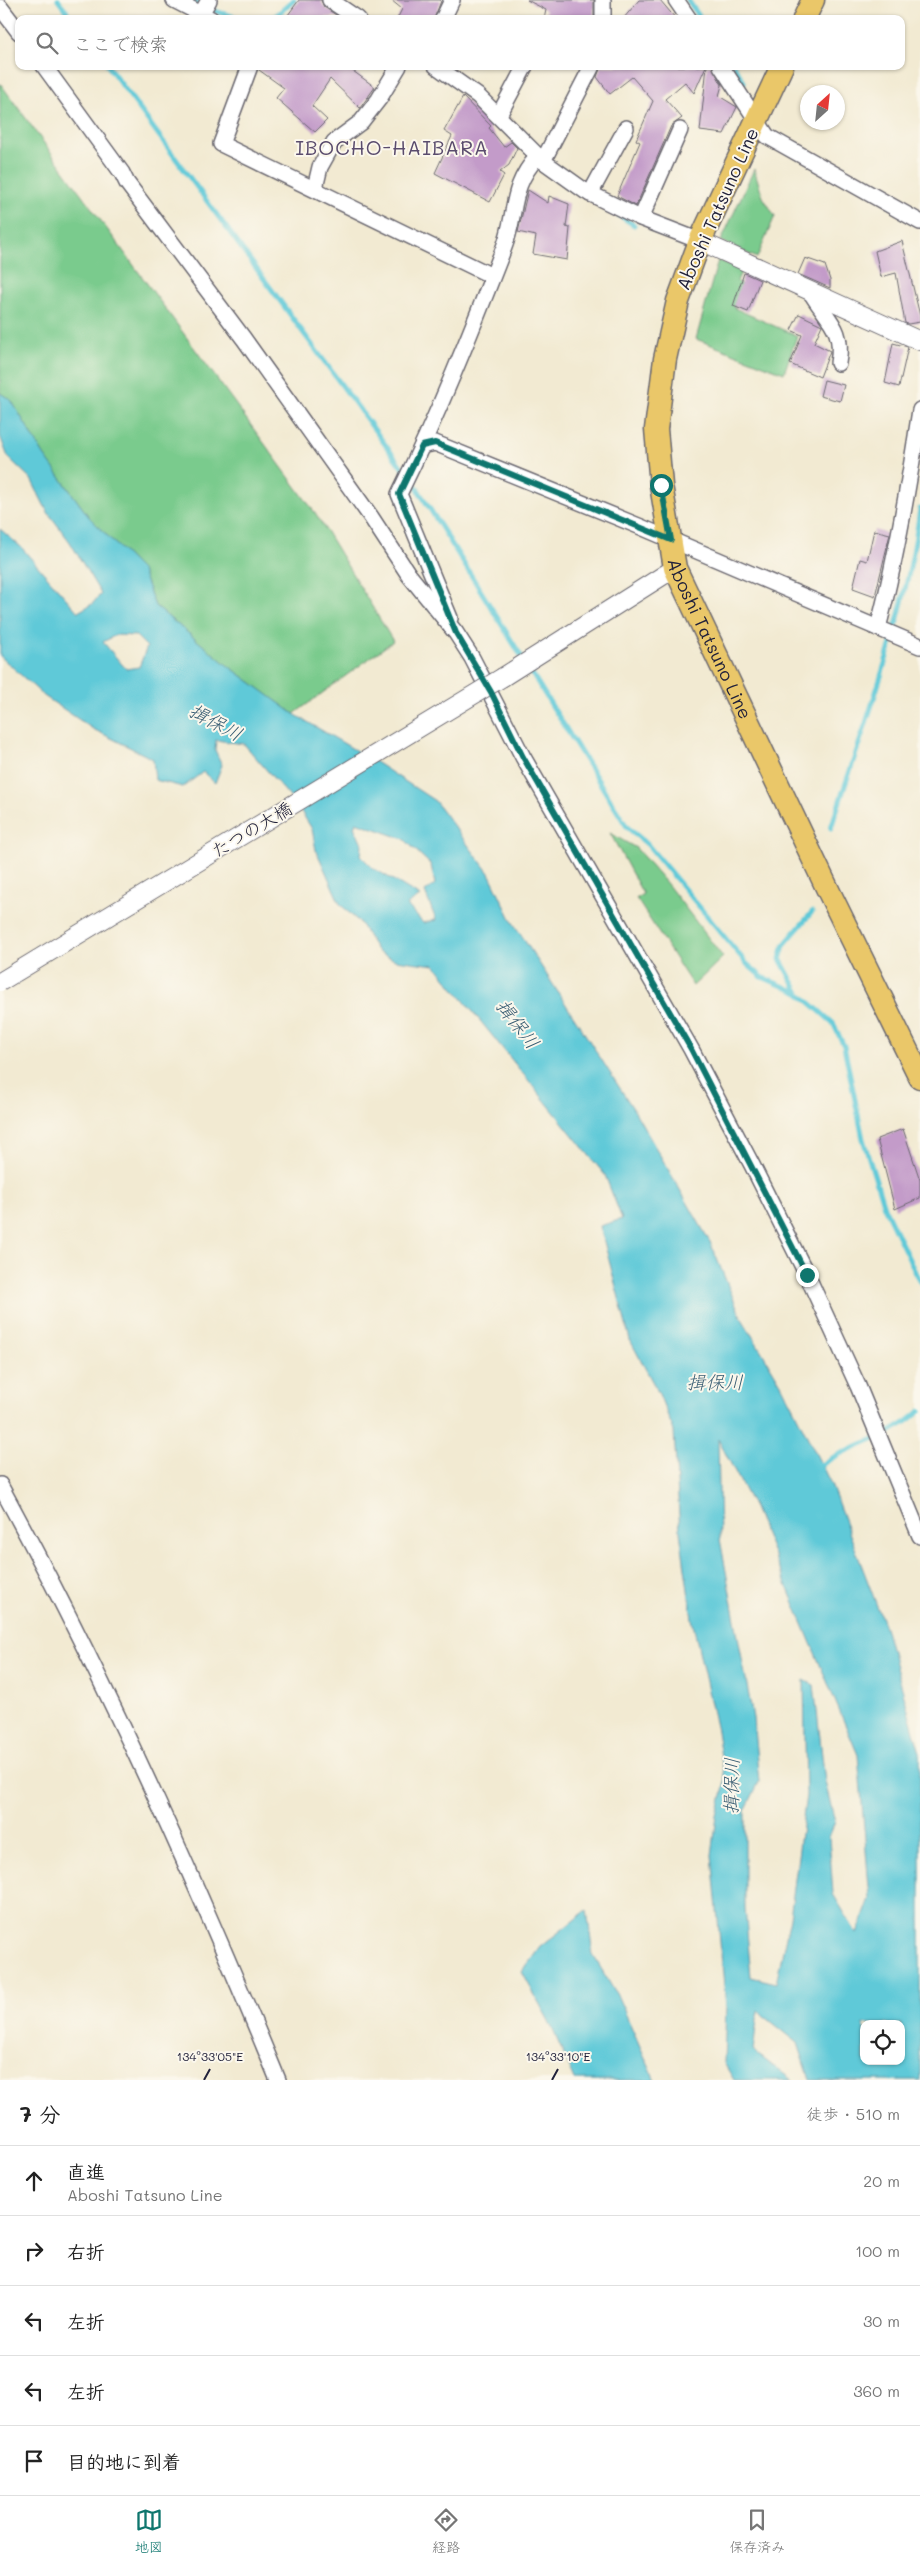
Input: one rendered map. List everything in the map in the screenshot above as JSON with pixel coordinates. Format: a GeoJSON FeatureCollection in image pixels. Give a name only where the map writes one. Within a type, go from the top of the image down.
{"type":"FeatureCollection","features":[{"type":"Feature","properties":{"kind":"main road"},"geometry":{"type":"LineString","coordinates":[[806,15],[813,0]]}},
{"type":"Feature","properties":{"kind":"main road","name":"Aboshi Tatsuno Line"},"geometry":{"type":"LineString","coordinates":[[780,70],[700,241],[678,301],[664,359],[656,429],[661,485],[675,568],[829,892],[920,1077]]}},
{"type":"Feature","properties":{"kind":"street"},"geometry":{"type":"LineString","coordinates":[[174,0],[204,15]]}},
{"type":"Feature","properties":{"kind":"street"},"geometry":{"type":"LineString","coordinates":[[206,15],[209,0]]}},
{"type":"Feature","properties":{"kind":"street"},"geometry":{"type":"LineString","coordinates":[[330,0],[352,15]]}},
{"type":"Feature","properties":{"kind":"street"},"geometry":{"type":"LineString","coordinates":[[445,15],[452,0]]}},
{"type":"Feature","properties":{"kind":"street"},"geometry":{"type":"LineString","coordinates":[[603,0],[603,15]]}},
{"type":"Feature","properties":{"kind":"street"},"geometry":{"type":"LineString","coordinates":[[676,0],[686,15]]}},
{"type":"Feature","properties":{"kind":"street"},"geometry":{"type":"LineString","coordinates":[[0,7],[15,27]]}},
{"type":"Feature","properties":{"kind":"street"},"geometry":{"type":"LineString","coordinates":[[47,70],[244,339],[371,517],[409,575],[456,633],[491,692],[523,757],[691,1049],[752,1165],[807,1275],[858,1386],[920,1536]]}},
{"type":"Feature","properties":{"kind":"street"},"geometry":{"type":"LineString","coordinates":[[249,70],[221,144],[316,188],[492,276]]}},
{"type":"Feature","properties":{"kind":"street"},"geometry":{"type":"LineString","coordinates":[[316,188],[320,168],[334,142],[361,122],[379,99],[397,70]]}},
{"type":"Feature","properties":{"kind":"street"},"geometry":{"type":"LineString","coordinates":[[442,70],[478,96],[541,159],[590,194],[641,218],[700,241],[920,341]]}},
{"type":"Feature","properties":{"kind":"street"},"geometry":{"type":"LineString","coordinates":[[499,115],[523,70]]}},
{"type":"Feature","properties":{"kind":"street"},"geometry":{"type":"LineString","coordinates":[[456,633],[399,494],[422,446],[504,248],[517,189],[525,170],[541,159],[590,70]]}},
{"type":"Feature","properties":{"kind":"street"},"geometry":{"type":"LineString","coordinates":[[724,70],[767,136],[920,222]]}},
{"type":"Feature","properties":{"kind":"street"},"geometry":{"type":"LineString","coordinates":[[590,194],[626,128]]}},
{"type":"Feature","properties":{"kind":"street"},"geometry":{"type":"LineString","coordinates":[[641,218],[680,130]]}},
{"type":"Feature","properties":{"kind":"street"},"geometry":{"type":"LineString","coordinates":[[810,291],[832,323],[842,345],[838,363]]}},
{"type":"Feature","properties":{"kind":"street"},"geometry":{"type":"LineString","coordinates":[[878,628],[892,575],[904,515],[920,410]]}},
{"type":"Feature","properties":{"kind":"street"},"geometry":{"type":"LineString","coordinates":[[422,446],[435,443],[671,540],[920,646]]}},
{"type":"Feature","properties":{"kind":"street","name":"たつの大橋"},"geometry":{"type":"LineString","coordinates":[[0,982],[503,678],[675,568]]}},
{"type":"Feature","properties":{"kind":"street"},"geometry":{"type":"LineString","coordinates":[[0,1485],[124,1732],[235,1977],[278,2080]]}},
{"type":"Feature","properties":{"kind":"green space"},"geometry":{"type":"Polygon","coordinates":[[[0,83],[316,514],[393,641],[294,714],[227,665],[155,606],[142,571],[89,517],[44,455],[11,400],[0,393],[0,83]]]}},
{"type":"Feature","properties":{"kind":"green space"},"geometry":{"type":"Polygon","coordinates":[[[754,169],[763,197],[775,216],[757,258],[721,241],[754,169]]]}},
{"type":"Feature","properties":{"kind":"green space"},"geometry":{"type":"Polygon","coordinates":[[[718,260],[742,270],[737,281],[742,286],[734,308],[797,336],[784,373],[696,339],[718,260]]]}},
{"type":"Feature","properties":{"kind":"green space"},"geometry":{"type":"Polygon","coordinates":[[[610,833],[636,848],[668,885],[723,957],[693,986],[636,898],[643,894],[610,833]]]}},
{"type":"Feature","properties":{"kind":"water","name":"揖保川"},"geometry":{"type":"Polygon","coordinates":[[[0,393],[11,400],[44,455],[89,517],[142,571],[155,606],[227,665],[294,714],[377,763],[435,801],[489,873],[512,921],[634,1110],[710,1242],[741,1317],[781,1384],[830,1482],[885,1627],[920,1753],[920,2080],[810,2080],[798,2043],[758,2011],[753,2051],[792,2080],[734,2080],[724,2063],[726,2007],[712,1855],[717,1816],[725,1782],[717,1731],[692,1619],[680,1532],[674,1431],[659,1394],[630,1340],[600,1226],[622,1219],[605,1175],[435,965],[395,960],[378,952],[360,923],[340,904],[316,850],[312,829],[297,805],[244,744],[216,740],[215,750],[222,765],[215,783],[203,772],[183,787],[155,780],[153,759],[93,729],[44,696],[0,656],[0,529],[21,547],[78,612],[92,604],[101,594],[70,542],[47,511],[31,479],[8,457],[0,436],[0,393]],[[116,635],[103,642],[126,669],[139,667],[147,647],[136,636],[116,635]],[[356,822],[354,827],[362,843],[361,856],[373,868],[420,896],[407,905],[423,923],[436,920],[425,892],[435,884],[431,865],[404,839],[356,822]],[[718,1439],[720,1539],[753,1718],[759,1782],[745,1811],[745,1908],[751,1977],[776,1983],[790,1918],[806,1795],[804,1680],[814,1685],[825,1782],[835,1822],[829,1837],[833,1894],[857,1934],[870,1899],[858,1755],[754,1508],[718,1439]]]}},
{"type":"Feature","properties":{"kind":"water"},"geometry":{"type":"Polygon","coordinates":[[[587,1910],[593,1955],[618,1997],[655,2080],[575,2080],[549,2021],[522,1972],[540,1947],[587,1910]]]}},
{"type":"Feature","properties":{"kind":"building"},"geometry":{"type":"Polygon","coordinates":[[[299,0],[321,0],[324,7],[336,15],[288,15],[299,0]]]}},
{"type":"Feature","properties":{"kind":"building"},"geometry":{"type":"Polygon","coordinates":[[[391,0],[441,1],[436,15],[399,15],[402,9],[391,0]]]}},
{"type":"Feature","properties":{"kind":"building"},"geometry":{"type":"Polygon","coordinates":[[[527,0],[594,0],[594,15],[545,15],[546,10],[527,0]]]}},
{"type":"Feature","properties":{"kind":"building"},"geometry":{"type":"Polygon","coordinates":[[[639,0],[660,0],[673,15],[626,15],[639,0]]]}},
{"type":"Feature","properties":{"kind":"building"},"geometry":{"type":"Polygon","coordinates":[[[259,70],[352,70],[375,87],[360,108],[330,79],[312,106],[327,120],[315,132],[276,98],[284,88],[259,70]]]}},
{"type":"Feature","properties":{"kind":"building"},"geometry":{"type":"Polygon","coordinates":[[[600,70],[704,70],[694,93],[685,82],[665,99],[682,118],[671,126],[636,206],[617,196],[640,142],[636,140],[653,101],[632,77],[610,94],[597,77],[600,70]]]}},
{"type":"Feature","properties":{"kind":"building"},"geometry":{"type":"Polygon","coordinates":[[[707,70],[714,70],[722,85],[719,96],[737,107],[724,134],[700,131],[707,70]]]}},
{"type":"Feature","properties":{"kind":"building"},"geometry":{"type":"Polygon","coordinates":[[[463,97],[491,126],[489,128],[504,147],[511,142],[517,148],[509,165],[500,172],[504,175],[490,202],[435,173],[452,136],[444,131],[463,97]]]}},
{"type":"Feature","properties":{"kind":"building"},"geometry":{"type":"Polygon","coordinates":[[[528,190],[548,203],[549,196],[569,204],[566,227],[570,228],[567,260],[533,254],[536,236],[518,232],[528,190]]]}},
{"type":"Feature","properties":{"kind":"building"},"geometry":{"type":"Polygon","coordinates":[[[902,241],[920,316],[920,322],[908,324],[905,323],[896,273],[881,277],[875,251],[902,241]]]}},
{"type":"Feature","properties":{"kind":"building"},"geometry":{"type":"Polygon","coordinates":[[[805,258],[825,265],[830,280],[830,288],[798,274],[805,258]]]}},
{"type":"Feature","properties":{"kind":"building"},"geometry":{"type":"Polygon","coordinates":[[[744,273],[760,280],[748,312],[733,306],[744,273]]]}},
{"type":"Feature","properties":{"kind":"building"},"geometry":{"type":"Polygon","coordinates":[[[799,314],[822,325],[814,343],[830,351],[820,377],[790,364],[802,335],[791,330],[799,314]]]}},
{"type":"Feature","properties":{"kind":"building"},"geometry":{"type":"Polygon","coordinates":[[[893,343],[908,347],[899,387],[885,383],[893,343]]]}},
{"type":"Feature","properties":{"kind":"building"},"geometry":{"type":"Polygon","coordinates":[[[824,380],[844,385],[840,401],[820,396],[824,380]]]}},
{"type":"Feature","properties":{"kind":"building"},"geometry":{"type":"Polygon","coordinates":[[[874,530],[890,534],[875,596],[853,588],[860,559],[867,561],[874,530]]]}},
{"type":"Feature","properties":{"kind":"building"},"geometry":{"type":"Polygon","coordinates":[[[903,1129],[920,1180],[920,1198],[895,1209],[877,1139],[903,1129]]]}},
{"type":"Feature","properties":{"kind":"waterway"},"geometry":{"type":"LineString","coordinates":[[58,0],[69,15]]}},
{"type":"Feature","properties":{"kind":"waterway"},"geometry":{"type":"LineString","coordinates":[[192,0],[211,10],[228,15]]}},
{"type":"Feature","properties":{"kind":"waterway"},"geometry":{"type":"LineString","coordinates":[[277,15],[294,0]]}},
{"type":"Feature","properties":{"kind":"waterway"},"geometry":{"type":"LineString","coordinates":[[688,0],[698,15]]}},
{"type":"Feature","properties":{"kind":"waterway"},"geometry":{"type":"LineString","coordinates":[[111,70],[417,488],[627,827],[647,844],[747,964],[762,977],[799,993]]}},
{"type":"Feature","properties":{"kind":"waterway"},"geometry":{"type":"LineString","coordinates":[[736,70],[744,82]]}},
{"type":"Feature","properties":{"kind":"waterway"},"geometry":{"type":"LineString","coordinates":[[620,216],[634,225]]}},
{"type":"Feature","properties":{"kind":"waterway"},"geometry":{"type":"LineString","coordinates":[[831,828],[895,630],[914,550],[920,509]]}},
{"type":"Feature","properties":{"kind":"waterway"},"geometry":{"type":"LineString","coordinates":[[812,912],[784,945],[780,959],[799,993],[833,1023],[844,1046],[863,1139],[884,1207],[920,1282]]}},
{"type":"Feature","properties":{"kind":"waterway"},"geometry":{"type":"LineString","coordinates":[[816,1469],[841,1453],[896,1428],[920,1411]]}},
{"type":"Feature","properties":{"kind":"district","name":"IBOCHO-HAIBARA"},"geometry":{"type":"Point","coordinates":[392,148]}},
{"type":"Feature","properties":{"kind":"route"},"geometry":{"type":"LineString","coordinates":[[661,485],[671,540],[435,443],[422,446],[399,494],[456,633],[491,692],[523,757],[691,1049],[807,1275]]}}]}
